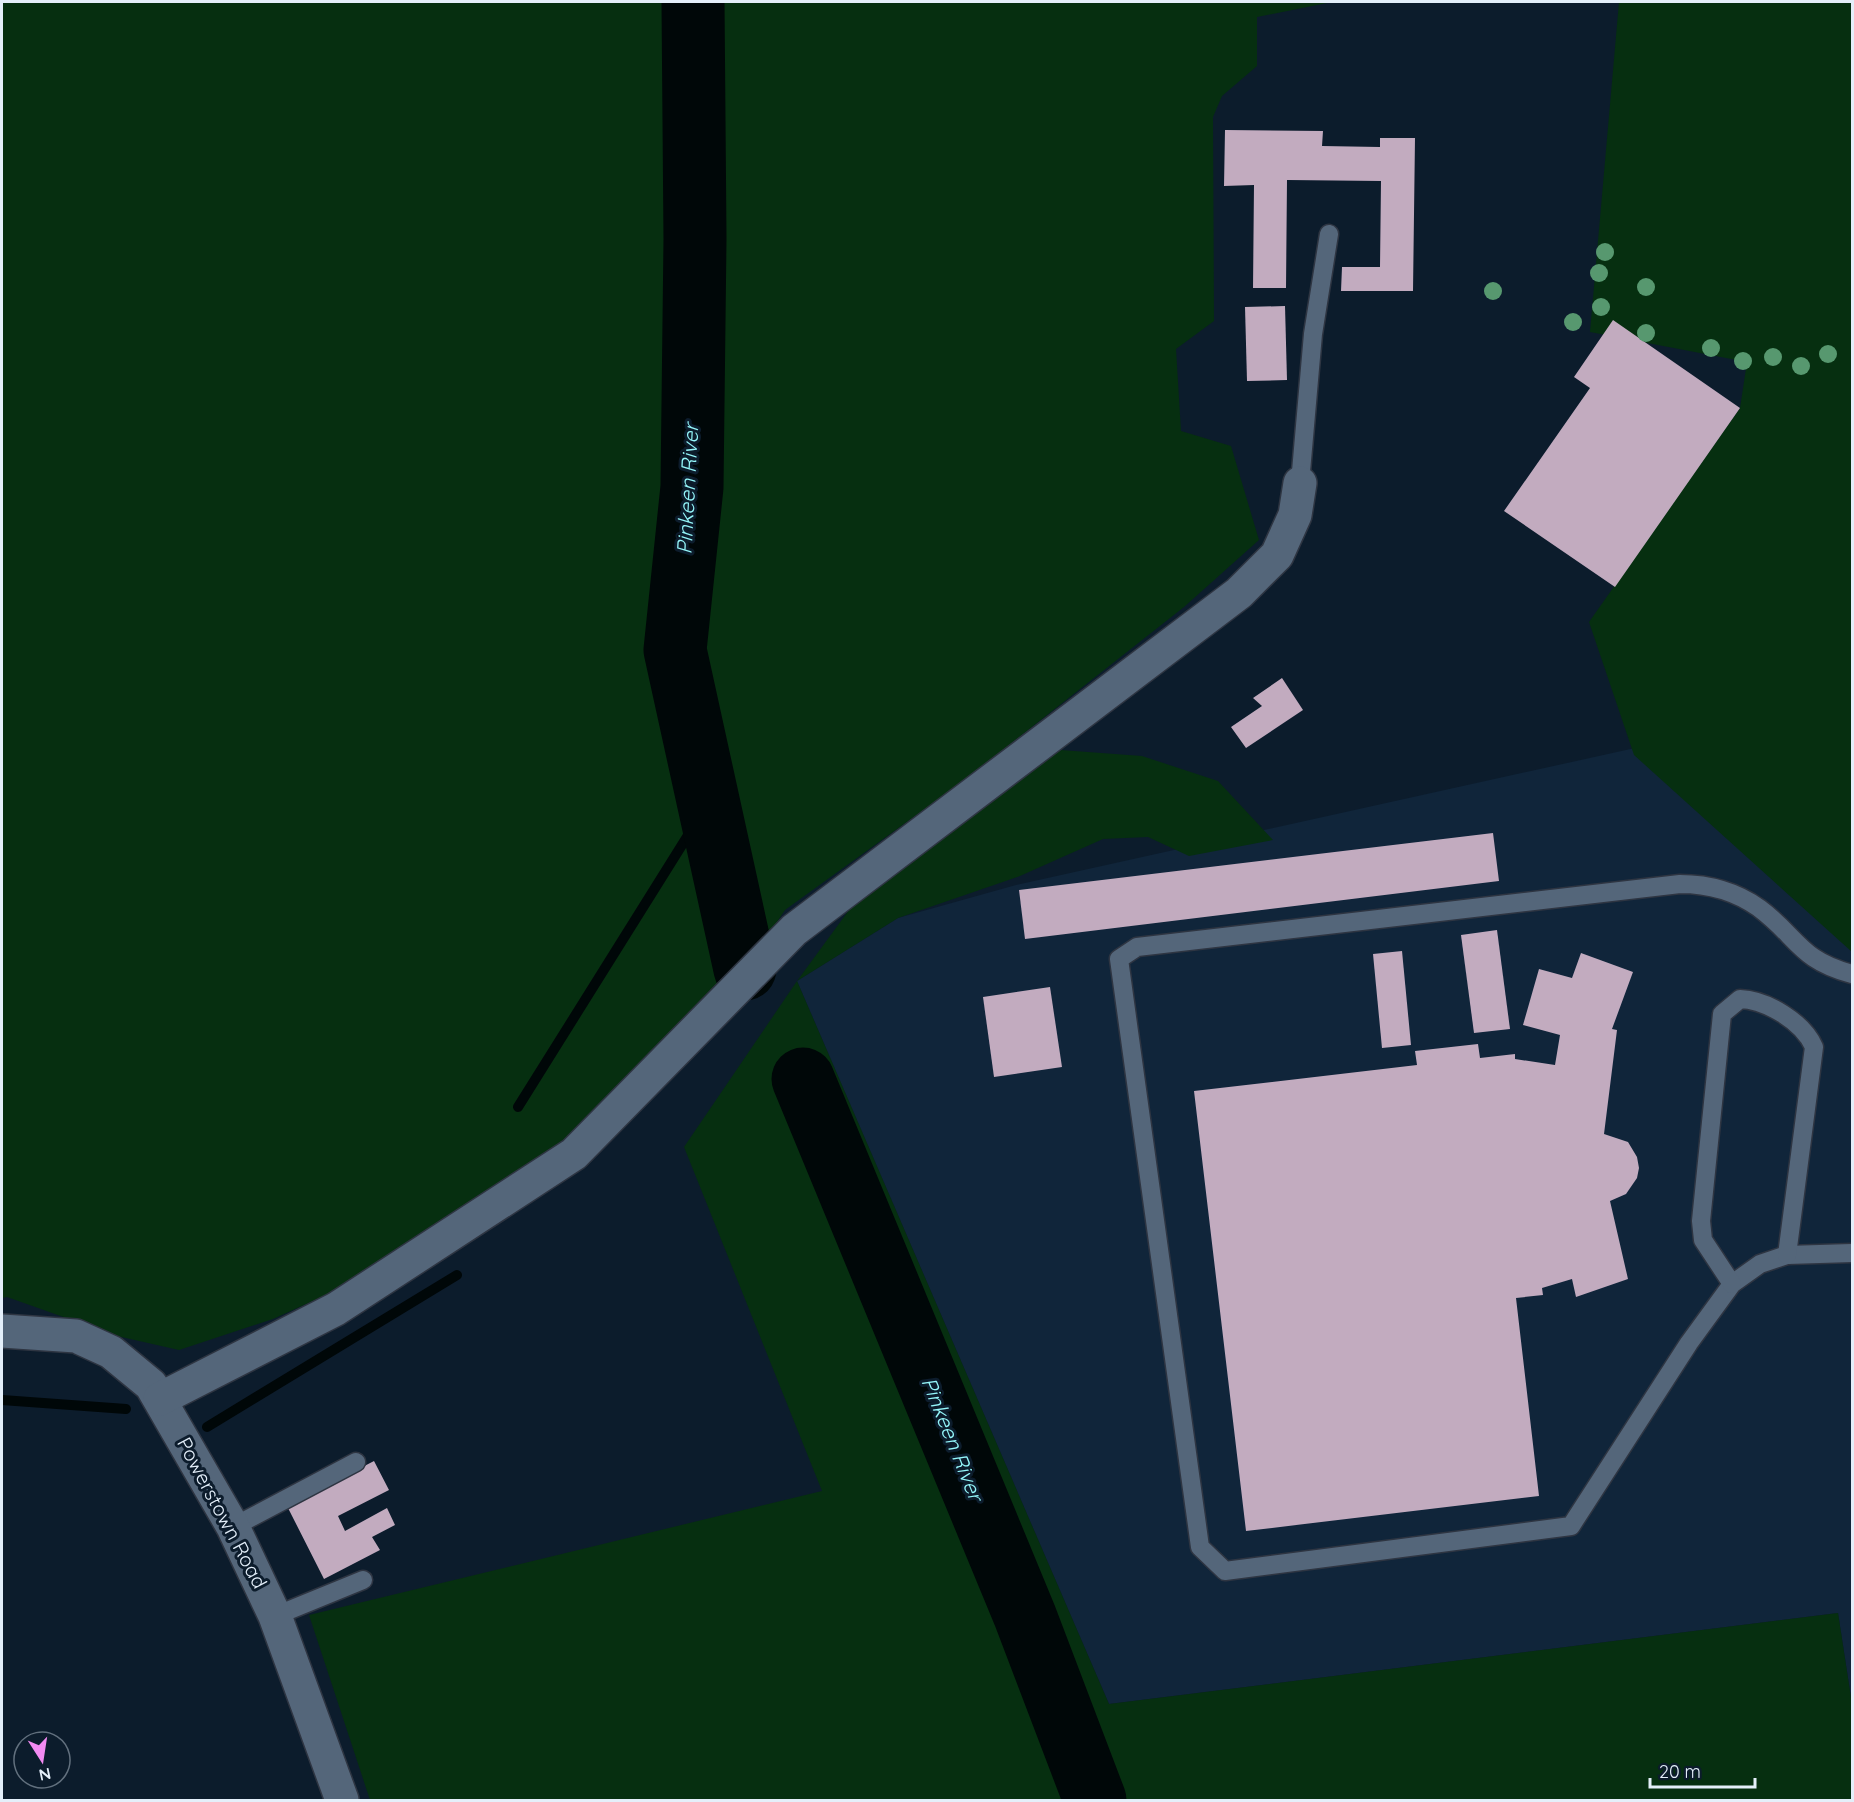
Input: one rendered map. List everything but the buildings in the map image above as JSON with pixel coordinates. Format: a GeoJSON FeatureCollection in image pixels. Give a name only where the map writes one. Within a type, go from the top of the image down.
{"type":"FeatureCollection","features":[{"type":"Feature","properties":{"kind":"street"},"geometry":{"type":"LineString","coordinates":[[160,1400],[336,1309],[574,1154],[794,930],[1239,593],[1277,555],[1295,515],[1300,483]]}},
{"type":"Feature","properties":{"kind":"street","name":"Powerstown Road"},"geometry":{"type":"LineString","coordinates":[[2,1331],[76,1336],[111,1352],[151,1385],[233,1527],[275,1616],[342,1800]]}},
{"type":"Feature","properties":{"kind":"lane"},"geometry":{"type":"LineString","coordinates":[[1300,483],[1313,334],[1329,234]]}},
{"type":"Feature","properties":{"kind":"lane"},"geometry":{"type":"LineString","coordinates":[[1852,974],[1832,968],[1812,958],[1759,908],[1725,890],[1704,884],[1680,884],[1137,947],[1119,958],[1200,1547],[1225,1571],[1570,1526],[1689,1343],[1732,1284],[1760,1264],[1787,1255],[1852,1253]]}},
{"type":"Feature","properties":{"kind":"lane"},"geometry":{"type":"LineString","coordinates":[[1732,1284],[1703,1240],[1701,1221],[1722,1014],[1740,999],[1752,999],[1798,1025],[1808,1035],[1814,1047],[1787,1255]]}},
{"type":"Feature","properties":{"kind":"lane"},"geometry":{"type":"LineString","coordinates":[[233,1527],[356,1462]]}},
{"type":"Feature","properties":{"kind":"lane"},"geometry":{"type":"LineString","coordinates":[[275,1616],[363,1580]]}},
{"type":"Feature","properties":{"kind":"shaded area"},"geometry":{"type":"Polygon","coordinates":[[[1644,746],[1852,886],[1852,1704],[1838,1613],[1109,1704],[797,981],[898,918],[1016,885],[1644,746]]]}},
{"type":"Feature","properties":{"kind":"green space"},"geometry":{"type":"Polygon","coordinates":[[[2,2],[1332,2],[1257,17],[1257,66],[1222,96],[1213,117],[1214,321],[1176,349],[1181,431],[1231,446],[1259,540],[1184,607],[962,782],[785,910],[745,969],[563,1148],[381,1270],[273,1319],[179,1350],[117,1336],[7,1297],[2,1298],[2,2]]]}},
{"type":"Feature","properties":{"kind":"green space"},"geometry":{"type":"Polygon","coordinates":[[[1619,2],[1852,2],[1852,952],[1634,755],[1589,622],[1740,408],[1747,362],[1590,332],[1619,2]]]}},
{"type":"Feature","properties":{"kind":"green space"},"geometry":{"type":"Polygon","coordinates":[[[1047,749],[1142,756],[1218,781],[1273,840],[1189,856],[1148,837],[1103,839],[1020,876],[898,918],[797,981],[882,865],[1047,749]]]}},
{"type":"Feature","properties":{"kind":"green space"},"geometry":{"type":"Polygon","coordinates":[[[797,981],[1109,1704],[1838,1613],[1852,1704],[1852,1800],[370,1800],[309,1615],[822,1491],[684,1147],[797,981]]]}},
{"type":"Feature","properties":{"kind":"waterway","name":"Pinkeen River"},"geometry":{"type":"LineString","coordinates":[[693,2],[695,239],[692,487],[675,650],[745,969]]}},
{"type":"Feature","properties":{"kind":"waterway"},"geometry":{"type":"LineString","coordinates":[[518,1107],[707,805]]}},
{"type":"Feature","properties":{"kind":"waterway","name":"Pinkeen River"},"geometry":{"type":"LineString","coordinates":[[803,1079],[1025,1616],[1095,1800]]}},
{"type":"Feature","properties":{"kind":"waterway"},"geometry":{"type":"LineString","coordinates":[[207,1427],[457,1275]]}},
{"type":"Feature","properties":{"kind":"waterway"},"geometry":{"type":"LineString","coordinates":[[2,1400],[126,1409]]}}]}
